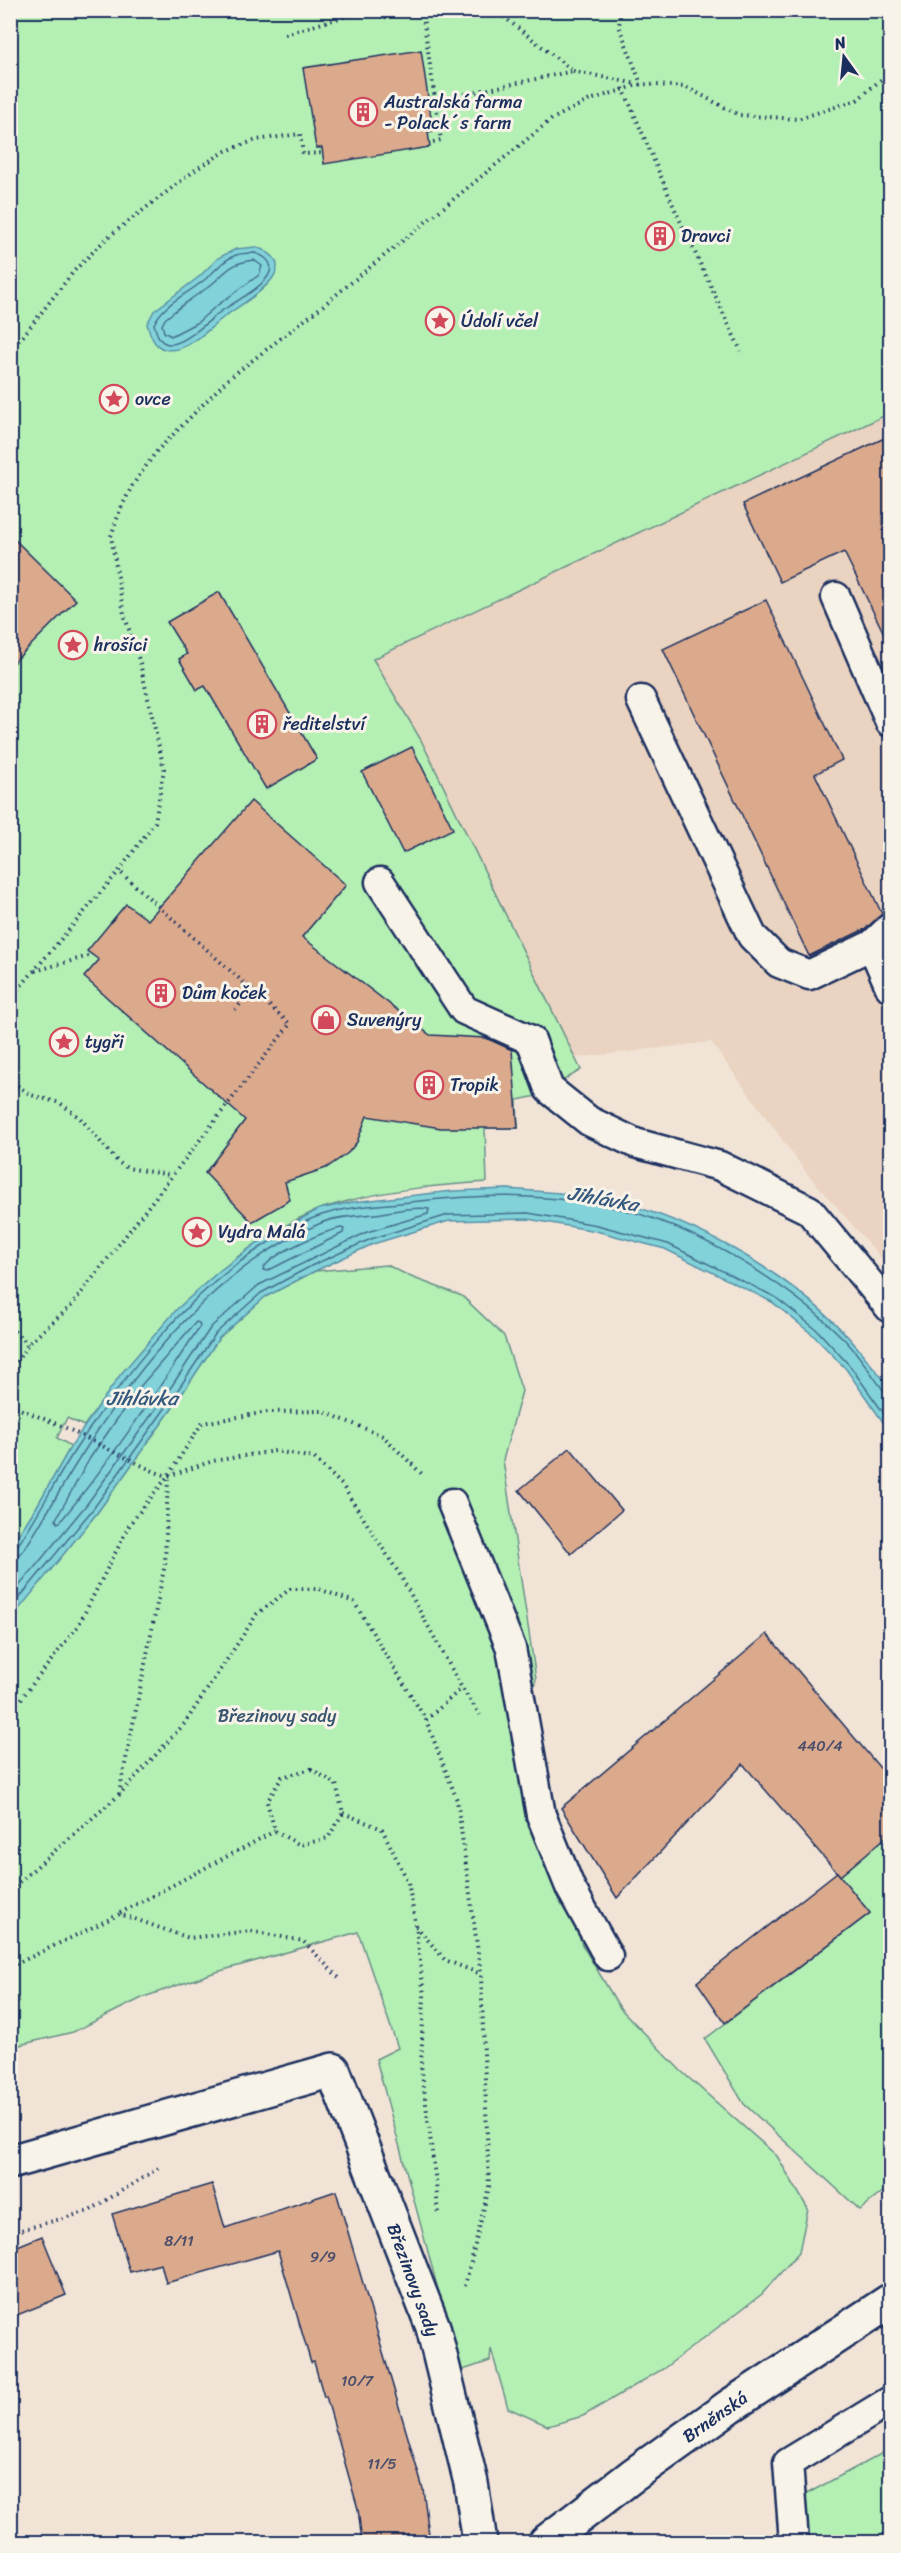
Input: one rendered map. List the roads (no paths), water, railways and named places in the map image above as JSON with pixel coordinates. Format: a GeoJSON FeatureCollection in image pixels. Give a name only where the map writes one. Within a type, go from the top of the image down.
{"type":"FeatureCollection","features":[{"type":"Feature","properties":{"kind":"street","name":"Březinovy sady"},"geometry":{"type":"LineString","coordinates":[[10,2162],[333,2070],[433,2327],[471,2483],[480,2542]]}},
{"type":"Feature","properties":{"kind":"street","name":"Brněnská"},"geometry":{"type":"LineString","coordinates":[[546,2542],[632,2475],[730,2406],[891,2301]]}},
{"type":"Feature","properties":{"kind":"lane"},"geometry":{"type":"LineString","coordinates":[[836,597],[891,722]]}},
{"type":"Feature","properties":{"kind":"lane"},"geometry":{"type":"LineString","coordinates":[[641,700],[752,936],[779,963],[809,975],[881,937],[891,987]]}},
{"type":"Feature","properties":{"kind":"lane"},"geometry":{"type":"LineString","coordinates":[[380,882],[464,1010],[531,1040],[549,1089],[589,1121],[635,1143],[720,1166],[809,1210],[891,1308]]}},
{"type":"Feature","properties":{"kind":"lane"},"geometry":{"type":"LineString","coordinates":[[452,1503],[512,1647],[541,1815],[570,1887],[608,1956]]}},
{"type":"Feature","properties":{"kind":"lane"},"geometry":{"type":"LineString","coordinates":[[794,2542],[788,2463],[891,2401]]}},
{"type":"Feature","properties":{"kind":"water"},"geometry":{"type":"Polygon","coordinates":[[[256,247],[271,255],[277,264],[275,274],[268,284],[189,344],[172,350],[157,345],[152,339],[147,324],[154,311],[200,276],[218,258],[236,249],[256,247]]]}},
{"type":"Feature","properties":{"kind":"water","name":"Jihlávka"},"geometry":{"type":"Polygon","coordinates":[[[507,1189],[584,1196],[629,1205],[696,1230],[729,1246],[761,1266],[821,1310],[847,1335],[884,1380],[891,1396],[890,1432],[846,1369],[813,1335],[772,1302],[665,1249],[596,1231],[528,1219],[449,1221],[373,1244],[315,1271],[265,1297],[219,1338],[174,1406],[97,1513],[11,1619],[11,1546],[71,1446],[120,1375],[177,1309],[218,1272],[257,1243],[319,1209],[353,1202],[453,1191],[507,1189]]]}},
{"type":"Feature","properties":{"kind":"place","name":"Australská farma - Polack´s farm"},"geometry":{"type":"Point","coordinates":[363,112]}},
{"type":"Feature","properties":{"kind":"place","name":"Dravci"},"geometry":{"type":"Point","coordinates":[660,236]}},
{"type":"Feature","properties":{"kind":"place","name":"Údolí včel"},"geometry":{"type":"Point","coordinates":[440,321]}},
{"type":"Feature","properties":{"kind":"place","name":"ovce"},"geometry":{"type":"Point","coordinates":[114,399]}},
{"type":"Feature","properties":{"kind":"place","name":"hrošíci"},"geometry":{"type":"Point","coordinates":[73,645]}},
{"type":"Feature","properties":{"kind":"place","name":"ředitelství"},"geometry":{"type":"Point","coordinates":[262,724]}},
{"type":"Feature","properties":{"kind":"place","name":"Dům koček"},"geometry":{"type":"Point","coordinates":[161,993]}},
{"type":"Feature","properties":{"kind":"place","name":"Suvenýry"},"geometry":{"type":"Point","coordinates":[326,1020]}},
{"type":"Feature","properties":{"kind":"place","name":"tygři"},"geometry":{"type":"Point","coordinates":[64,1042]}},
{"type":"Feature","properties":{"kind":"place","name":"Tropik"},"geometry":{"type":"Point","coordinates":[429,1085]}},
{"type":"Feature","properties":{"kind":"place","name":"Vydra Malá"},"geometry":{"type":"Point","coordinates":[197,1232]}}]}
